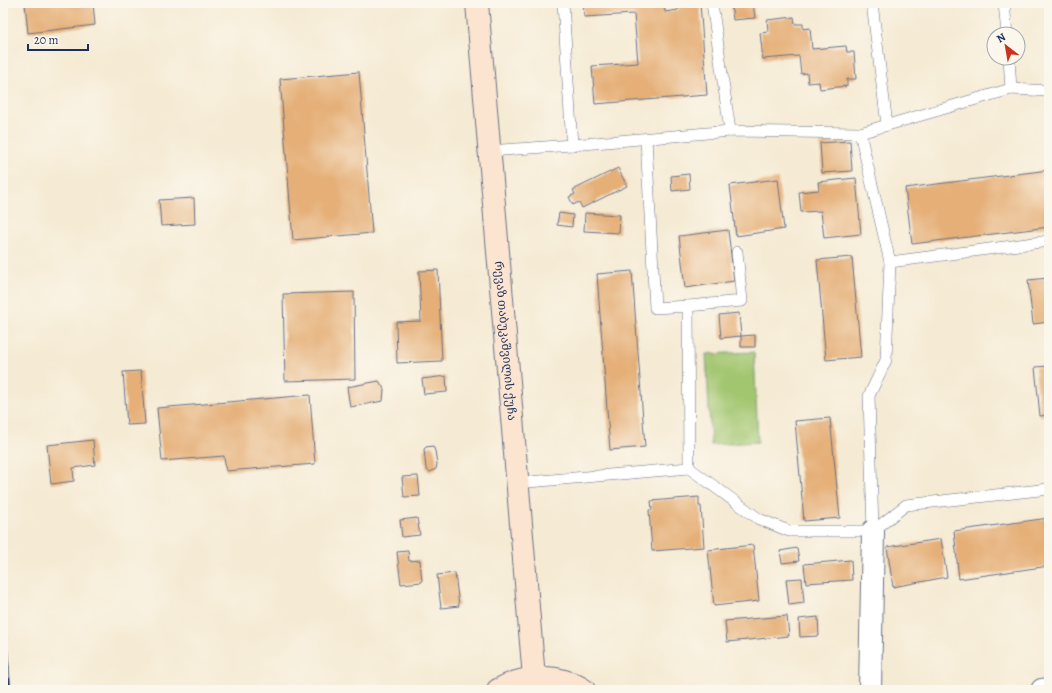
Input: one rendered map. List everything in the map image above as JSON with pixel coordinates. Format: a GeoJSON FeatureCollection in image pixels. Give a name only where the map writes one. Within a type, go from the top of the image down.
{"type":"FeatureCollection","features":[{"type":"Feature","properties":{"kind":"main road","name":"რევაზ თაბუკაშვილის ქუჩა"},"geometry":{"type":"LineString","coordinates":[[477,3],[534,678]]}},
{"type":"Feature","properties":{"kind":"main road"},"geometry":{"type":"LineString","coordinates":[[498,690],[509,684],[534,678],[555,679],[577,686],[584,690]]}},
{"type":"Feature","properties":{"kind":"street"},"geometry":{"type":"LineString","coordinates":[[870,690],[873,531]]}},
{"type":"Feature","properties":{"kind":"street"},"geometry":{"type":"LineString","coordinates":[[1042,690],[1049,689]]}},
{"type":"Feature","properties":{"kind":"lane"},"geometry":{"type":"LineString","coordinates":[[563,3],[572,145]]}},
{"type":"Feature","properties":{"kind":"lane"},"geometry":{"type":"LineString","coordinates":[[712,3],[730,131]]}},
{"type":"Feature","properties":{"kind":"lane"},"geometry":{"type":"LineString","coordinates":[[872,3],[887,125]]}},
{"type":"Feature","properties":{"kind":"lane"},"geometry":{"type":"LineString","coordinates":[[1004,3],[1006,26]]}},
{"type":"Feature","properties":{"kind":"lane"},"geometry":{"type":"LineString","coordinates":[[1010,66],[1011,89]]}},
{"type":"Feature","properties":{"kind":"lane"},"geometry":{"type":"LineString","coordinates":[[489,151],[730,131],[860,133],[1011,89],[1049,91]]}},
{"type":"Feature","properties":{"kind":"lane"},"geometry":{"type":"LineString","coordinates":[[860,133],[890,262],[886,360],[869,396],[873,531]]}},
{"type":"Feature","properties":{"kind":"lane"},"geometry":{"type":"LineString","coordinates":[[646,139],[655,308],[742,301],[737,252]]}},
{"type":"Feature","properties":{"kind":"lane"},"geometry":{"type":"LineString","coordinates":[[890,262],[1049,241]]}},
{"type":"Feature","properties":{"kind":"lane"},"geometry":{"type":"LineString","coordinates":[[688,306],[689,468]]}},
{"type":"Feature","properties":{"kind":"lane"},"geometry":{"type":"LineString","coordinates":[[517,483],[689,468],[759,519],[789,531],[873,531],[906,505],[1049,489]]}},
{"type":"Feature","properties":{"kind":"green space"},"geometry":{"type":"Polygon","coordinates":[[[754,352],[758,442],[711,445],[706,354],[754,352]]]}},
{"type":"Feature","properties":{"kind":"building"},"geometry":{"type":"Polygon","coordinates":[[[25,3],[93,3],[95,25],[28,33],[25,3]]]}},
{"type":"Feature","properties":{"kind":"building"},"geometry":{"type":"Polygon","coordinates":[[[583,3],[664,3],[665,12],[678,10],[678,3],[700,3],[707,95],[595,104],[592,66],[638,63],[634,14],[584,17],[583,3]]]}},
{"type":"Feature","properties":{"kind":"building"},"geometry":{"type":"Polygon","coordinates":[[[731,3],[753,3],[755,18],[733,20],[731,3]]]}},
{"type":"Feature","properties":{"kind":"building"},"geometry":{"type":"Polygon","coordinates":[[[794,17],[795,24],[803,24],[803,29],[810,28],[812,49],[846,46],[847,52],[854,52],[856,79],[847,79],[847,86],[820,89],[819,82],[808,83],[807,73],[801,74],[799,56],[763,59],[760,33],[768,32],[767,20],[794,17]]]}},
{"type":"Feature","properties":{"kind":"building"},"geometry":{"type":"Polygon","coordinates":[[[359,72],[372,233],[293,240],[280,79],[359,72]]]}},
{"type":"Feature","properties":{"kind":"building"},"geometry":{"type":"Polygon","coordinates":[[[850,141],[852,171],[822,173],[820,143],[850,141]]]}},
{"type":"Feature","properties":{"kind":"building"},"geometry":{"type":"Polygon","coordinates":[[[618,168],[627,186],[582,208],[579,202],[573,205],[569,197],[575,194],[573,190],[618,168]]]}},
{"type":"Feature","properties":{"kind":"building"},"geometry":{"type":"Polygon","coordinates":[[[1049,170],[1049,227],[912,244],[905,188],[1049,170]]]}},
{"type":"Feature","properties":{"kind":"building"},"geometry":{"type":"Polygon","coordinates":[[[689,174],[690,189],[672,191],[671,176],[689,174]]]}},
{"type":"Feature","properties":{"kind":"building"},"geometry":{"type":"Polygon","coordinates":[[[856,178],[861,234],[824,238],[821,211],[801,212],[799,192],[819,190],[818,182],[856,178]]]}},
{"type":"Feature","properties":{"kind":"building"},"geometry":{"type":"Polygon","coordinates":[[[778,179],[784,229],[736,236],[730,185],[778,179]]]}},
{"type":"Feature","properties":{"kind":"building"},"geometry":{"type":"Polygon","coordinates":[[[194,198],[195,224],[161,226],[159,200],[194,198]]]}},
{"type":"Feature","properties":{"kind":"building"},"geometry":{"type":"Polygon","coordinates":[[[559,213],[573,215],[572,227],[557,225],[559,213]]]}},
{"type":"Feature","properties":{"kind":"building"},"geometry":{"type":"Polygon","coordinates":[[[585,213],[620,215],[619,233],[584,231],[585,213]]]}},
{"type":"Feature","properties":{"kind":"building"},"geometry":{"type":"Polygon","coordinates":[[[728,230],[734,281],[685,288],[679,236],[728,230]]]}},
{"type":"Feature","properties":{"kind":"building"},"geometry":{"type":"Polygon","coordinates":[[[852,257],[861,357],[826,360],[817,260],[852,257]]]}},
{"type":"Feature","properties":{"kind":"building"},"geometry":{"type":"Polygon","coordinates":[[[438,270],[442,361],[397,363],[396,322],[421,321],[419,271],[438,270]]]}},
{"type":"Feature","properties":{"kind":"building"},"geometry":{"type":"Polygon","coordinates":[[[632,271],[645,447],[610,450],[597,274],[632,271]]]}},
{"type":"Feature","properties":{"kind":"building"},"geometry":{"type":"Polygon","coordinates":[[[1049,278],[1049,322],[1033,324],[1028,280],[1049,278]]]}},
{"type":"Feature","properties":{"kind":"building"},"geometry":{"type":"Polygon","coordinates":[[[354,292],[355,379],[285,381],[283,294],[354,292]]]}},
{"type":"Feature","properties":{"kind":"building"},"geometry":{"type":"Polygon","coordinates":[[[739,313],[741,336],[721,338],[719,315],[739,313]]]}},
{"type":"Feature","properties":{"kind":"building"},"geometry":{"type":"Polygon","coordinates":[[[755,335],[755,347],[741,347],[741,336],[755,335]]]}},
{"type":"Feature","properties":{"kind":"building"},"geometry":{"type":"Polygon","coordinates":[[[1049,366],[1049,415],[1040,416],[1035,367],[1049,366]]]}},
{"type":"Feature","properties":{"kind":"building"},"geometry":{"type":"Polygon","coordinates":[[[141,371],[145,424],[127,425],[123,372],[141,371]]]}},
{"type":"Feature","properties":{"kind":"building"},"geometry":{"type":"Polygon","coordinates":[[[446,376],[447,392],[424,394],[422,379],[446,376]]]}},
{"type":"Feature","properties":{"kind":"building"},"geometry":{"type":"Polygon","coordinates":[[[379,381],[384,389],[383,401],[350,407],[347,387],[379,381]]]}},
{"type":"Feature","properties":{"kind":"building"},"geometry":{"type":"Polygon","coordinates":[[[310,395],[315,464],[226,471],[224,456],[162,461],[157,408],[310,395]]]}},
{"type":"Feature","properties":{"kind":"building"},"geometry":{"type":"Polygon","coordinates":[[[830,418],[840,518],[804,521],[795,421],[830,418]]]}},
{"type":"Feature","properties":{"kind":"building"},"geometry":{"type":"Polygon","coordinates":[[[93,440],[95,465],[73,468],[74,481],[51,484],[47,445],[93,440]]]}},
{"type":"Feature","properties":{"kind":"building"},"geometry":{"type":"Polygon","coordinates":[[[433,446],[437,464],[436,469],[430,472],[426,468],[424,449],[426,447],[433,446]]]}},
{"type":"Feature","properties":{"kind":"building"},"geometry":{"type":"Polygon","coordinates":[[[418,476],[420,496],[404,497],[402,477],[418,476]]]}},
{"type":"Feature","properties":{"kind":"building"},"geometry":{"type":"Polygon","coordinates":[[[699,497],[704,547],[652,551],[649,510],[652,510],[651,501],[699,497]]]}},
{"type":"Feature","properties":{"kind":"building"},"geometry":{"type":"Polygon","coordinates":[[[417,518],[420,535],[402,537],[400,520],[417,518]]]}},
{"type":"Feature","properties":{"kind":"building"},"geometry":{"type":"Polygon","coordinates":[[[1049,518],[1049,566],[959,579],[954,531],[1049,518]]]}},
{"type":"Feature","properties":{"kind":"building"},"geometry":{"type":"Polygon","coordinates":[[[941,539],[947,577],[893,587],[887,547],[941,539]]]}},
{"type":"Feature","properties":{"kind":"building"},"geometry":{"type":"Polygon","coordinates":[[[753,545],[759,601],[714,606],[708,550],[753,545]]]}},
{"type":"Feature","properties":{"kind":"building"},"geometry":{"type":"Polygon","coordinates":[[[797,548],[799,561],[782,563],[780,551],[797,548]]]}},
{"type":"Feature","properties":{"kind":"building"},"geometry":{"type":"Polygon","coordinates":[[[408,551],[409,561],[420,560],[422,582],[401,584],[397,552],[408,551]]]}},
{"type":"Feature","properties":{"kind":"building"},"geometry":{"type":"Polygon","coordinates":[[[851,560],[852,580],[806,583],[804,564],[851,560]]]}},
{"type":"Feature","properties":{"kind":"building"},"geometry":{"type":"Polygon","coordinates":[[[455,573],[459,606],[441,608],[437,575],[455,573]]]}},
{"type":"Feature","properties":{"kind":"building"},"geometry":{"type":"Polygon","coordinates":[[[802,578],[804,603],[789,605],[786,579],[802,578]]]}},
{"type":"Feature","properties":{"kind":"building"},"geometry":{"type":"Polygon","coordinates":[[[787,616],[789,636],[727,642],[725,621],[787,616]]]}},
{"type":"Feature","properties":{"kind":"building"},"geometry":{"type":"Polygon","coordinates":[[[818,617],[819,636],[800,637],[799,619],[818,617]]]}},
{"type":"Feature","properties":{"kind":"railway"},"geometry":{"type":"LineString","coordinates":[[3,615],[9,690]]}}]}
